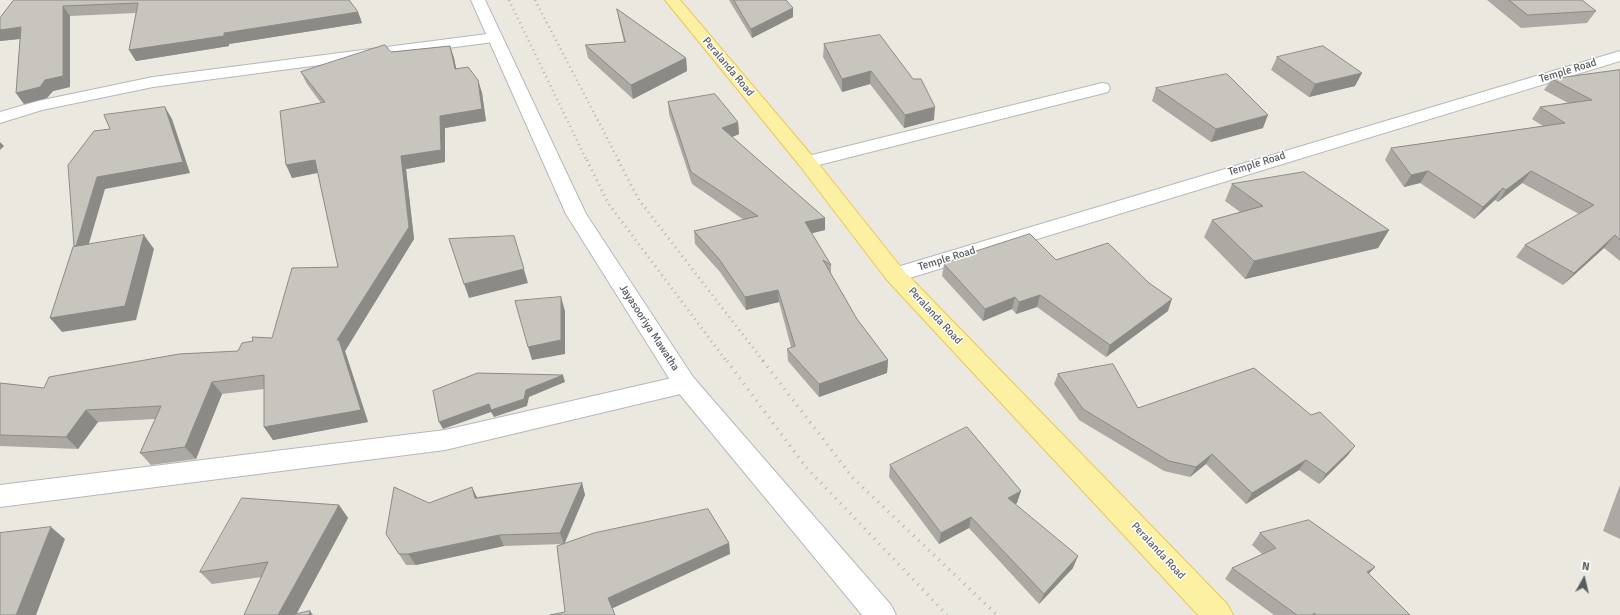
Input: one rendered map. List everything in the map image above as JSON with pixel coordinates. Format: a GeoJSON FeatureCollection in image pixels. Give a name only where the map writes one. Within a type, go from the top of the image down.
{"type":"FeatureCollection","features":[{"type":"Feature","properties":{"kind":"main road","name":"Peralanda Road"},"geometry":{"type":"LineString","coordinates":[[672,0],[807,162],[895,275],[1218,615]]}},
{"type":"Feature","properties":{"kind":"street","name":"Jayasooriya Mawatha"},"geometry":{"type":"LineString","coordinates":[[478,0],[576,214],[685,384],[881,615]]}},
{"type":"Feature","properties":{"kind":"street"},"geometry":{"type":"LineString","coordinates":[[0,118],[38,106],[153,82],[495,38]]}},
{"type":"Feature","properties":{"kind":"street","name":"Temple Road"},"geometry":{"type":"LineString","coordinates":[[895,275],[1620,56]]}},
{"type":"Feature","properties":{"kind":"street"},"geometry":{"type":"LineString","coordinates":[[807,162],[1102,88]]}},
{"type":"Feature","properties":{"kind":"street"},"geometry":{"type":"LineString","coordinates":[[0,496],[444,440],[685,384]]}},
{"type":"Feature","properties":{"kind":"building"},"geometry":{"type":"Polygon","coordinates":[[[14,0],[349,0],[358,12],[224,33],[224,36],[129,50],[138,3],[63,6],[63,76],[45,80],[40,87],[16,93],[21,27],[0,30],[0,18],[14,0]]]}},
{"type":"Feature","properties":{"kind":"building"},"geometry":{"type":"Polygon","coordinates":[[[734,0],[786,0],[793,8],[751,29],[734,0]]]}},
{"type":"Feature","properties":{"kind":"building"},"geometry":{"type":"Polygon","coordinates":[[[1509,0],[1582,0],[1596,11],[1528,15],[1509,0]]]}},
{"type":"Feature","properties":{"kind":"building"},"geometry":{"type":"Polygon","coordinates":[[[617,9],[686,58],[631,85],[585,45],[625,42],[617,9]]]}},
{"type":"Feature","properties":{"kind":"building"},"geometry":{"type":"Polygon","coordinates":[[[880,35],[913,79],[921,79],[935,107],[905,115],[871,71],[842,79],[824,44],[880,35]]]}},
{"type":"Feature","properties":{"kind":"building"},"geometry":{"type":"Polygon","coordinates":[[[385,45],[391,52],[450,46],[455,69],[468,67],[478,80],[482,109],[440,116],[441,150],[401,156],[409,227],[337,340],[339,340],[361,410],[264,427],[264,375],[212,382],[185,447],[140,453],[161,406],[86,410],[66,437],[0,435],[0,383],[44,388],[49,377],[179,354],[238,351],[242,343],[253,341],[252,337],[272,338],[292,268],[338,267],[315,160],[286,165],[280,111],[325,102],[301,72],[385,45]]]}},
{"type":"Feature","properties":{"kind":"building"},"geometry":{"type":"Polygon","coordinates":[[[1323,46],[1362,73],[1315,84],[1277,57],[1323,46]]]}},
{"type":"Feature","properties":{"kind":"building"},"geometry":{"type":"Polygon","coordinates":[[[1620,70],[1620,240],[1615,235],[1574,273],[1525,245],[1594,205],[1531,171],[1506,190],[1503,188],[1483,207],[1428,171],[1411,175],[1391,148],[1565,123],[1540,107],[1592,100],[1552,79],[1620,70]]]}},
{"type":"Feature","properties":{"kind":"building"},"geometry":{"type":"Polygon","coordinates":[[[1227,74],[1268,115],[1216,129],[1156,88],[1227,74]]]}},
{"type":"Feature","properties":{"kind":"building"},"geometry":{"type":"Polygon","coordinates":[[[715,94],[738,122],[722,128],[825,218],[805,222],[831,265],[823,260],[857,319],[888,360],[819,384],[787,349],[795,346],[778,290],[745,297],[719,259],[694,231],[758,216],[691,172],[668,102],[715,94]]]}},
{"type":"Feature","properties":{"kind":"building"},"geometry":{"type":"Polygon","coordinates":[[[165,107],[183,162],[97,177],[76,246],[74,246],[68,165],[94,131],[110,129],[104,115],[165,107]]]}},
{"type":"Feature","properties":{"kind":"building"},"geometry":{"type":"Polygon","coordinates":[[[1304,172],[1389,230],[1254,261],[1212,220],[1263,206],[1232,184],[1304,172]]]}},
{"type":"Feature","properties":{"kind":"building"},"geometry":{"type":"Polygon","coordinates":[[[1030,234],[1056,260],[1108,243],[1149,283],[1172,299],[1110,345],[1040,295],[1019,302],[1015,297],[985,309],[944,264],[967,254],[1030,234]]]}},
{"type":"Feature","properties":{"kind":"building"},"geometry":{"type":"Polygon","coordinates":[[[144,235],[125,306],[50,318],[73,247],[144,235]]]}},
{"type":"Feature","properties":{"kind":"building"},"geometry":{"type":"Polygon","coordinates":[[[514,236],[524,269],[464,284],[449,239],[514,236]]]}},
{"type":"Feature","properties":{"kind":"building"},"geometry":{"type":"Polygon","coordinates":[[[561,297],[561,340],[528,347],[515,301],[561,297]]]}},
{"type":"Feature","properties":{"kind":"building"},"geometry":{"type":"Polygon","coordinates":[[[1113,364],[1138,408],[1254,368],[1311,415],[1320,412],[1355,446],[1326,474],[1306,460],[1252,493],[1212,454],[1196,467],[1169,461],[1083,409],[1058,374],[1113,364]]]}},
{"type":"Feature","properties":{"kind":"building"},"geometry":{"type":"Polygon","coordinates":[[[478,373],[563,375],[526,390],[524,399],[491,410],[489,404],[439,422],[433,391],[478,373]]]}},
{"type":"Feature","properties":{"kind":"building"},"geometry":{"type":"Polygon","coordinates":[[[967,427],[1021,491],[1008,498],[1078,556],[1044,594],[971,517],[941,533],[890,465],[967,427]]]}},
{"type":"Feature","properties":{"kind":"building"},"geometry":{"type":"Polygon","coordinates":[[[582,483],[560,533],[499,535],[408,554],[399,554],[386,534],[394,487],[429,503],[472,487],[475,498],[582,483]]]}},
{"type":"Feature","properties":{"kind":"building"},"geometry":{"type":"Polygon","coordinates":[[[242,498],[339,505],[278,615],[244,615],[268,562],[200,572],[242,498]]]}},
{"type":"Feature","properties":{"kind":"building"},"geometry":{"type":"Polygon","coordinates":[[[708,509],[729,543],[608,598],[615,615],[550,615],[565,612],[557,546],[594,533],[708,509]]]}},
{"type":"Feature","properties":{"kind":"building"},"geometry":{"type":"Polygon","coordinates":[[[1309,520],[1375,567],[1367,572],[1410,615],[1317,615],[1314,613],[1312,615],[1297,615],[1232,568],[1276,548],[1260,533],[1309,520]]]}},
{"type":"Feature","properties":{"kind":"building"},"geometry":{"type":"Polygon","coordinates":[[[51,527],[16,615],[0,615],[0,533],[51,527]]]}},
{"type":"Feature","properties":{"kind":"building"},"geometry":{"type":"Polygon","coordinates":[[[310,611],[309,615],[291,615],[310,611]]]}},
{"type":"Feature","properties":{"kind":"railway"},"geometry":{"type":"LineString","coordinates":[[509,0],[587,161]]}},
{"type":"Feature","properties":{"kind":"railway"},"geometry":{"type":"LineString","coordinates":[[535,0],[619,161]]}},
{"type":"Feature","properties":{"kind":"railway"},"geometry":{"type":"LineString","coordinates":[[587,160],[608,203],[727,362]]}},
{"type":"Feature","properties":{"kind":"railway"},"geometry":{"type":"LineString","coordinates":[[618,160],[639,200],[764,362]]}},
{"type":"Feature","properties":{"kind":"railway"},"geometry":{"type":"LineString","coordinates":[[727,361],[805,466],[947,615]]}},
{"type":"Feature","properties":{"kind":"railway"},"geometry":{"type":"LineString","coordinates":[[763,361],[853,478],[997,615]]}}]}
